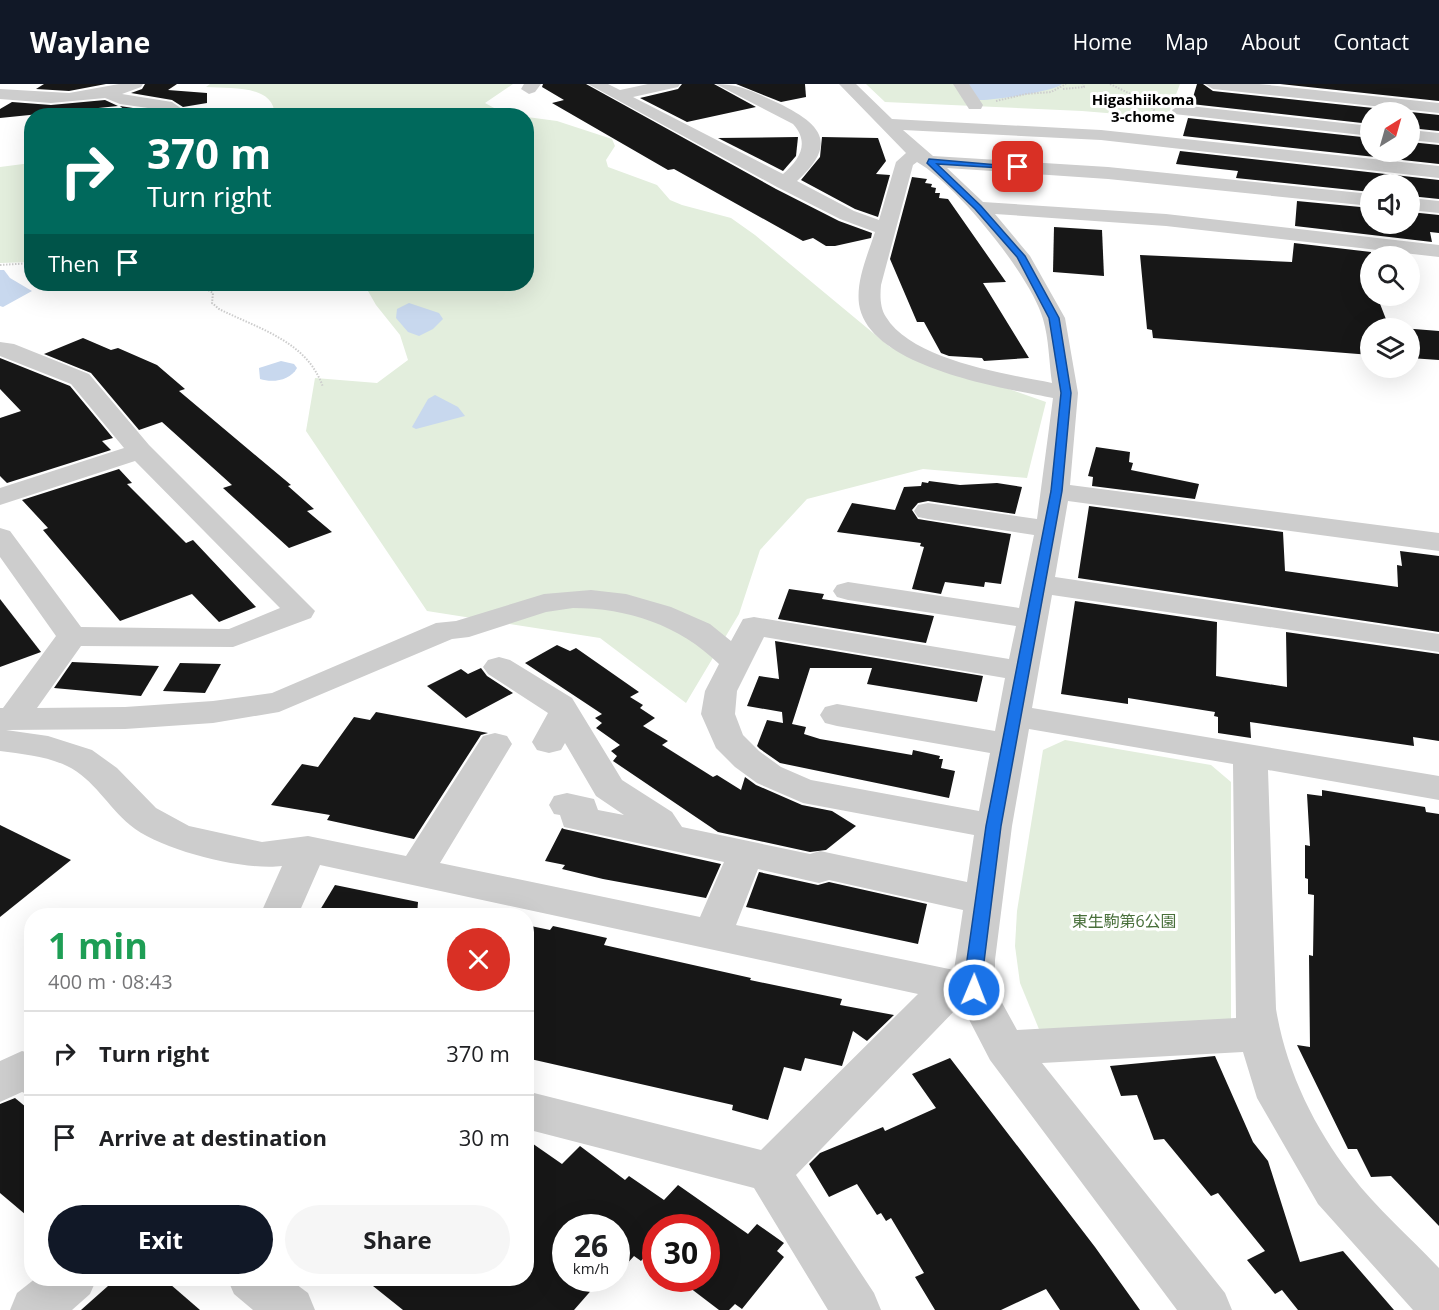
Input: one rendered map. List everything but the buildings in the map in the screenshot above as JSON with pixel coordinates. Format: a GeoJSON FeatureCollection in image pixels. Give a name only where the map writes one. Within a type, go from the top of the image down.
{"type":"FeatureCollection","features":[{"type":"Feature","properties":{"kind":"street"},"geometry":{"type":"LineString","coordinates":[[0,94],[30,98],[57,98],[107,92],[135,84]]}},
{"type":"Feature","properties":{"kind":"street"},"geometry":{"type":"LineString","coordinates":[[596,84],[847,215],[885,229]]}},
{"type":"Feature","properties":{"kind":"street"},"geometry":{"type":"LineString","coordinates":[[618,95],[672,84]]}},
{"type":"Feature","properties":{"kind":"street"},"geometry":{"type":"LineString","coordinates":[[724,84],[799,120],[808,128],[813,146],[808,159],[801,169],[784,183]]}},
{"type":"Feature","properties":{"kind":"street"},"geometry":{"type":"LineString","coordinates":[[961,84],[973,104]]}},
{"type":"Feature","properties":{"kind":"street"},"geometry":{"type":"LineString","coordinates":[[1213,84],[1439,108]]}},
{"type":"Feature","properties":{"kind":"street"},"geometry":{"type":"LineString","coordinates":[[769,1172],[964,987],[975,960],[994,826],[1050,529],[1066,393],[1054,318],[1020,256],[978,207],[846,88]]}},
{"type":"Feature","properties":{"kind":"street"},"geometry":{"type":"LineString","coordinates":[[107,92],[117,101],[170,108]]}},
{"type":"Feature","properties":{"kind":"street"},"geometry":{"type":"LineString","coordinates":[[1165,141],[1187,93]]}},
{"type":"Feature","properties":{"kind":"street"},"geometry":{"type":"LineString","coordinates":[[1180,110],[1360,130]]}},
{"type":"Feature","properties":{"kind":"street"},"geometry":{"type":"LineString","coordinates":[[888,124],[1027,130],[1165,141],[1439,172]]}},
{"type":"Feature","properties":{"kind":"street"},"geometry":{"type":"LineString","coordinates":[[1420,136],[1439,138]]}},
{"type":"Feature","properties":{"kind":"street"},"geometry":{"type":"LineString","coordinates":[[1281,155],[1282,233]]}},
{"type":"Feature","properties":{"kind":"street"},"geometry":{"type":"LineString","coordinates":[[1066,393],[1010,382],[935,361],[890,336],[877,322],[869,303],[870,285],[905,162],[923,158],[1108,172],[1360,199]]}},
{"type":"Feature","properties":{"kind":"street"},"geometry":{"type":"LineString","coordinates":[[1420,205],[1439,207]]}},
{"type":"Feature","properties":{"kind":"street"},"geometry":{"type":"LineString","coordinates":[[978,207],[1062,211],[1439,251]]}},
{"type":"Feature","properties":{"kind":"street"},"geometry":{"type":"LineString","coordinates":[[0,349],[6,349],[80,379],[140,450],[300,611],[233,638],[72,636]]}},
{"type":"Feature","properties":{"kind":"street"},"geometry":{"type":"LineString","coordinates":[[0,497],[140,450]]}},
{"type":"Feature","properties":{"kind":"street"},"geometry":{"type":"LineString","coordinates":[[1056,491],[1439,542]]}},
{"type":"Feature","properties":{"kind":"street"},"geometry":{"type":"LineString","coordinates":[[928,511],[1050,529]]}},
{"type":"Feature","properties":{"kind":"street"},"geometry":{"type":"LineString","coordinates":[[4,548],[72,636]]}},
{"type":"Feature","properties":{"kind":"street"},"geometry":{"type":"LineString","coordinates":[[1039,584],[1439,643]]}},
{"type":"Feature","properties":{"kind":"street"},"geometry":{"type":"LineString","coordinates":[[848,591],[1033,619]]}},
{"type":"Feature","properties":{"kind":"street"},"geometry":{"type":"LineString","coordinates":[[9,715],[125,718],[213,712],[279,702],[447,630],[459,630],[555,601],[607,599],[643,608],[695,628],[736,663]]}},
{"type":"Feature","properties":{"kind":"street"},"geometry":{"type":"LineString","coordinates":[[994,826],[803,791],[769,775],[747,759],[728,740],[718,714],[722,691],[754,626],[1022,671]]}},
{"type":"Feature","properties":{"kind":"street"},"geometry":{"type":"LineString","coordinates":[[9,715],[72,636]]}},
{"type":"Feature","properties":{"kind":"street"},"geometry":{"type":"LineString","coordinates":[[500,667],[560,705],[557,729],[609,788],[659,821],[669,836]]}},
{"type":"Feature","properties":{"kind":"street"},"geometry":{"type":"LineString","coordinates":[[837,715],[1012,730],[1250,757],[1439,788]]}},
{"type":"Feature","properties":{"kind":"street"},"geometry":{"type":"LineString","coordinates":[[0,740],[48,747],[80,758],[105,776],[143,816],[179,837],[262,855],[308,849],[964,987],[1005,1048],[1207,1310]]}},
{"type":"Feature","properties":{"kind":"street"},"geometry":{"type":"LineString","coordinates":[[415,872],[495,744]]}},
{"type":"Feature","properties":{"kind":"street"},"geometry":{"type":"LineString","coordinates":[[1250,757],[1255,1009],[1259,1034],[1280,1098],[1334,1189],[1439,1303]]}},
{"type":"Feature","properties":{"kind":"street"},"geometry":{"type":"LineString","coordinates":[[567,805],[581,808],[578,818],[819,868],[820,864],[983,900]]}},
{"type":"Feature","properties":{"kind":"street"},"geometry":{"type":"LineString","coordinates":[[282,908],[308,849]]}},
{"type":"Feature","properties":{"kind":"street"},"geometry":{"type":"LineString","coordinates":[[713,934],[747,853]]}},
{"type":"Feature","properties":{"kind":"street"},"geometry":{"type":"LineString","coordinates":[[1005,1048],[1259,1034]]}},
{"type":"Feature","properties":{"kind":"street"},"geometry":{"type":"LineString","coordinates":[[0,1084],[22,1069],[24,1071]]}},
{"type":"Feature","properties":{"kind":"street"},"geometry":{"type":"LineString","coordinates":[[534,1112],[769,1172],[856,1310]]}},
{"type":"Feature","properties":{"kind":"street"},"geometry":{"type":"LineString","coordinates":[[35,1310],[64,1286]]}},
{"type":"Feature","properties":{"kind":"street"},"geometry":{"type":"LineString","coordinates":[[261,1286],[290,1310]]}},
{"type":"Feature","properties":{"kind":"path"},"geometry":{"type":"LineString","coordinates":[[1061,89],[1066,84]]}},
{"type":"Feature","properties":{"kind":"path"},"geometry":{"type":"LineString","coordinates":[[973,104],[1084,87],[1083,84]]}},
{"type":"Feature","properties":{"kind":"path"},"geometry":{"type":"LineString","coordinates":[[1110,84],[1146,102],[1158,114]]}},
{"type":"Feature","properties":{"kind":"path"},"geometry":{"type":"LineString","coordinates":[[1119,89],[1127,84]]}},
{"type":"Feature","properties":{"kind":"path"},"geometry":{"type":"LineString","coordinates":[[0,265],[24,264]]}},
{"type":"Feature","properties":{"kind":"path"},"geometry":{"type":"LineString","coordinates":[[210,291],[213,293],[212,303],[219,309],[303,353],[320,371],[323,387]]}},
{"type":"Feature","properties":{"kind":"green space"},"geometry":{"type":"Polygon","coordinates":[[[210,84],[513,84],[485,103],[494,108],[273,108],[267,98],[259,93],[249,90],[206,87],[210,84]]]}},
{"type":"Feature","properties":{"kind":"green space"},"geometry":{"type":"Polygon","coordinates":[[[866,84],[1180,84],[1167,118],[1082,111],[885,102],[866,84]]]}},
{"type":"Feature","properties":{"kind":"green space"},"geometry":{"type":"Polygon","coordinates":[[[534,118],[557,121],[612,139],[615,146],[606,160],[608,167],[657,185],[670,200],[682,205],[731,218],[755,235],[890,347],[1046,402],[1027,478],[923,469],[807,499],[760,550],[739,614],[686,703],[600,638],[427,611],[306,431],[315,378],[377,383],[408,360],[400,335],[368,291],[534,291],[534,118]]]}},
{"type":"Feature","properties":{"kind":"green space"},"geometry":{"type":"Polygon","coordinates":[[[24,164],[24,262],[0,263],[0,167],[24,164]]]}},
{"type":"Feature","properties":{"kind":"green space","name":"東生駒第6公園"},"geometry":{"type":"Polygon","coordinates":[[[1065,740],[1211,765],[1231,782],[1231,1024],[1041,1034],[1020,983],[1015,946],[1017,911],[1043,750],[1065,740]]]}},
{"type":"Feature","properties":{"kind":"water"},"geometry":{"type":"Polygon","coordinates":[[[968,84],[1062,84],[1036,92],[979,100],[968,84]]]}},
{"type":"Feature","properties":{"kind":"water"},"geometry":{"type":"Polygon","coordinates":[[[0,270],[4,270],[10,278],[24,286],[24,291],[32,291],[3,307],[0,306],[0,270]]]}},
{"type":"Feature","properties":{"kind":"water"},"geometry":{"type":"Polygon","coordinates":[[[409,303],[439,313],[443,319],[433,329],[419,336],[408,332],[396,318],[397,309],[409,303]]]}},
{"type":"Feature","properties":{"kind":"water"},"geometry":{"type":"Polygon","coordinates":[[[281,361],[294,364],[297,368],[290,376],[280,380],[260,379],[259,368],[281,361]]]}},
{"type":"Feature","properties":{"kind":"water"},"geometry":{"type":"Polygon","coordinates":[[[435,395],[458,407],[465,416],[416,429],[412,427],[428,399],[435,395]]]}},
{"type":"Feature","properties":{"kind":"district","name":"Higashiikoma 3-chome"},"geometry":{"type":"Point","coordinates":[1143,108]}},
{"type":"Feature","properties":{"kind":"route"},"geometry":{"type":"LineString","coordinates":[[974,990],[975,960],[994,826],[1056,491],[1066,393],[1054,318],[1020,256],[978,207],[929,161],[1018,167]]}}]}
